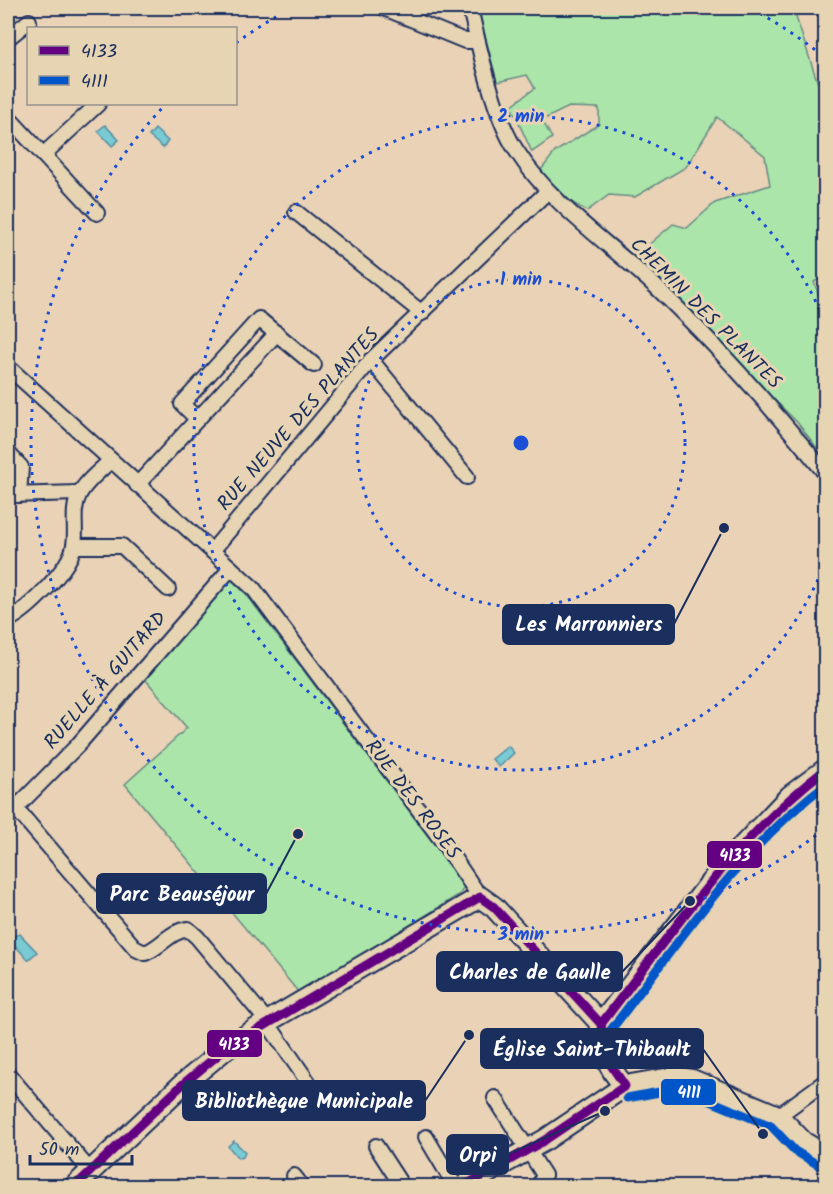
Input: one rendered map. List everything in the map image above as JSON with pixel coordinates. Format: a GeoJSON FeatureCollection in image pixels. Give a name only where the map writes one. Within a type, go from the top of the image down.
{"type":"FeatureCollection","features":[{"type":"Feature","properties":{"kind":"street"},"geometry":{"type":"LineString","coordinates":[[384,8],[465,40],[478,41]]}},
{"type":"Feature","properties":{"kind":"street","name":"CHEMIN DES PLANTES"},"geometry":{"type":"LineString","coordinates":[[470,8],[494,97],[514,148],[547,192],[657,289],[783,421],[825,474]]}},
{"type":"Feature","properties":{"kind":"street"},"geometry":{"type":"LineString","coordinates":[[8,38],[29,21]]}},
{"type":"Feature","properties":{"kind":"street"},"geometry":{"type":"LineString","coordinates":[[43,155],[97,105]]}},
{"type":"Feature","properties":{"kind":"street"},"geometry":{"type":"LineString","coordinates":[[8,117],[97,213]]}},
{"type":"Feature","properties":{"kind":"street","name":"RUE NEUVE DES PLANTES"},"geometry":{"type":"LineString","coordinates":[[212,551],[371,360],[547,192]]}},
{"type":"Feature","properties":{"kind":"street"},"geometry":{"type":"LineString","coordinates":[[296,212],[422,313]]}},
{"type":"Feature","properties":{"kind":"street"},"geometry":{"type":"LineString","coordinates":[[197,419],[182,404],[259,319],[314,365]]}},
{"type":"Feature","properties":{"kind":"street"},"geometry":{"type":"LineString","coordinates":[[137,484],[277,333]]}},
{"type":"Feature","properties":{"kind":"street"},"geometry":{"type":"LineString","coordinates":[[371,360],[467,477]]}},
{"type":"Feature","properties":{"kind":"street","name":"RUE DES ROSES"},"geometry":{"type":"LineString","coordinates":[[8,367],[253,588],[440,838],[480,897],[494,907],[601,1024]]}},
{"type":"Feature","properties":{"kind":"street"},"geometry":{"type":"LineString","coordinates":[[8,453],[21,467],[14,495],[80,493]]}},
{"type":"Feature","properties":{"kind":"street"},"geometry":{"type":"LineString","coordinates":[[8,620],[25,607],[63,570],[74,546],[74,514],[80,493],[110,461]]}},
{"type":"Feature","properties":{"kind":"street"},"geometry":{"type":"LineString","coordinates":[[74,546],[122,546],[168,589]]}},
{"type":"Feature","properties":{"kind":"street","name":"RUELLE À GUITARD"},"geometry":{"type":"LineString","coordinates":[[10,808],[77,746],[231,568]]}},
{"type":"Feature","properties":{"kind":"street"},"geometry":{"type":"LineString","coordinates":[[625,1086],[617,1078],[604,1054],[601,1024],[721,870],[790,796],[825,769]]}},
{"type":"Feature","properties":{"kind":"street"},"geometry":{"type":"LineString","coordinates":[[10,808],[136,949],[145,952],[154,950],[175,931],[188,929],[267,1022],[315,1092]]}},
{"type":"Feature","properties":{"kind":"street"},"geometry":{"type":"LineString","coordinates":[[75,1186],[183,1084],[224,1050],[267,1022],[480,897]]}},
{"type":"Feature","properties":{"kind":"street"},"geometry":{"type":"LineString","coordinates":[[8,1074],[91,1172]]}},
{"type":"Feature","properties":{"kind":"street"},"geometry":{"type":"LineString","coordinates":[[464,1186],[528,1149],[625,1086],[676,1077],[692,1080],[778,1116],[803,1142],[825,1156]]}},
{"type":"Feature","properties":{"kind":"street"},"geometry":{"type":"LineString","coordinates":[[778,1116],[825,1081]]}},
{"type":"Feature","properties":{"kind":"street"},"geometry":{"type":"LineString","coordinates":[[495,1098],[544,1175],[538,1186]]}},
{"type":"Feature","properties":{"kind":"street"},"geometry":{"type":"LineString","coordinates":[[426,1137],[455,1186]]}},
{"type":"Feature","properties":{"kind":"street"},"geometry":{"type":"LineString","coordinates":[[376,1146],[402,1186]]}},
{"type":"Feature","properties":{"kind":"green space"},"geometry":{"type":"Polygon","coordinates":[[[478,8],[793,8],[825,105],[825,275],[814,282],[825,312],[825,458],[796,421],[680,307],[640,252],[673,224],[687,228],[715,203],[770,185],[765,156],[717,117],[686,167],[635,197],[609,195],[587,211],[559,195],[541,170],[555,152],[599,124],[599,108],[569,107],[542,120],[552,138],[532,152],[511,106],[535,88],[527,75],[497,82],[478,8]]]}},
{"type":"Feature","properties":{"kind":"green space"},"geometry":{"type":"Polygon","coordinates":[[[816,8],[825,8],[825,46],[816,8]]]}},
{"type":"Feature","properties":{"kind":"green space"},"geometry":{"type":"Polygon","coordinates":[[[231,579],[246,594],[465,885],[460,894],[300,994],[125,784],[187,728],[145,679],[231,579]]]}},
{"type":"Feature","properties":{"kind":"water"},"geometry":{"type":"Polygon","coordinates":[[[105,125],[119,140],[112,146],[98,131],[105,125]]]}},
{"type":"Feature","properties":{"kind":"water"},"geometry":{"type":"Polygon","coordinates":[[[155,129],[168,141],[163,148],[149,136],[155,129]]]}},
{"type":"Feature","properties":{"kind":"water"},"geometry":{"type":"Polygon","coordinates":[[[508,746],[514,753],[499,767],[492,759],[508,746]]]}},
{"type":"Feature","properties":{"kind":"water"},"geometry":{"type":"Polygon","coordinates":[[[20,934],[37,952],[28,960],[11,941],[13,936],[20,934]]]}},
{"type":"Feature","properties":{"kind":"water"},"geometry":{"type":"Polygon","coordinates":[[[234,1141],[245,1152],[243,1157],[238,1158],[228,1146],[234,1141]]]}},
{"type":"Feature","properties":{"kind":"transit line","name":"4133"},"geometry":{"type":"LineString","coordinates":[[601,1024],[705,889],[733,857],[762,825],[826,769]]}},
{"type":"Feature","properties":{"kind":"transit line","name":"4111"},"geometry":{"type":"LineString","coordinates":[[610,1031],[684,933],[737,869],[794,810],[826,784]]}},
{"type":"Feature","properties":{"kind":"transit line","name":"4133"},"geometry":{"type":"LineString","coordinates":[[75,1186],[183,1084],[224,1050],[480,897],[494,907],[601,1024]]}},
{"type":"Feature","properties":{"kind":"transit line","name":"4133"},"geometry":{"type":"LineString","coordinates":[[464,1186],[545,1140],[625,1086],[606,1058],[601,1024]]}},
{"type":"Feature","properties":{"kind":"transit line","name":"4111"},"geometry":{"type":"LineString","coordinates":[[627,1098],[676,1089],[689,1092],[771,1126],[795,1151],[820,1166]]}},
{"type":"Feature","properties":{"kind":"place","name":"Les Marronniers"},"geometry":{"type":"Point","coordinates":[724,528]}},
{"type":"Feature","properties":{"kind":"place","name":"Parc Beauséjour"},"geometry":{"type":"Point","coordinates":[298,834]}},
{"type":"Feature","properties":{"kind":"place","name":"Charles de Gaulle"},"geometry":{"type":"Point","coordinates":[690,901]}},
{"type":"Feature","properties":{"kind":"place","name":"Bibliothèque Municipale"},"geometry":{"type":"Point","coordinates":[469,1035]}},
{"type":"Feature","properties":{"kind":"place","name":"Orpi"},"geometry":{"type":"Point","coordinates":[605,1111]}},
{"type":"Feature","properties":{"kind":"place","name":"Église Saint-Thibault"},"geometry":{"type":"Point","coordinates":[763,1134]}}]}
